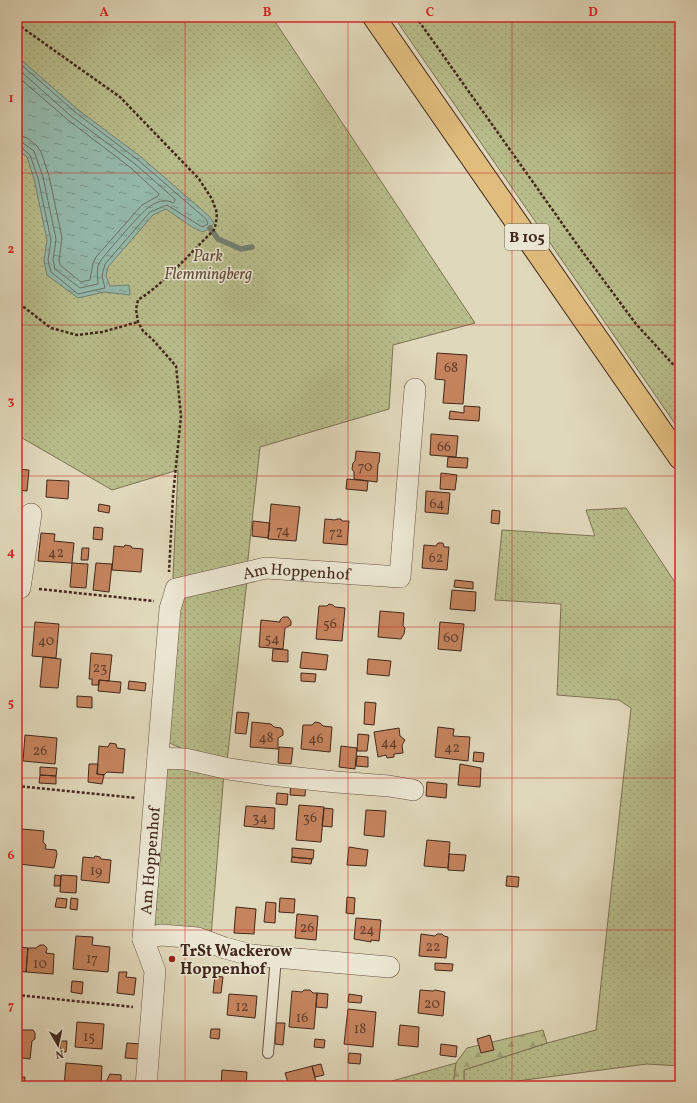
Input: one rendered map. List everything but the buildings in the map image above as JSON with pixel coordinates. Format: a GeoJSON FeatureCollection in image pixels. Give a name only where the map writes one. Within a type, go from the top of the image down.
{"type":"FeatureCollection","features":[{"type":"Feature","properties":{"kind":"highway","name":"B 105"},"geometry":{"type":"LineString","coordinates":[[374,17],[680,458]]}},
{"type":"Feature","properties":{"kind":"street","name":"Am Hoppenhof"},"geometry":{"type":"LineString","coordinates":[[146,1086],[154,971],[143,939],[170,609],[174,596],[266,568],[400,576],[414,389]]}},
{"type":"Feature","properties":{"kind":"street"},"geometry":{"type":"LineString","coordinates":[[19,587],[31,514]]}},
{"type":"Feature","properties":{"kind":"street"},"geometry":{"type":"LineString","coordinates":[[158,758],[185,759],[229,769],[270,775],[390,786],[413,790]]}},
{"type":"Feature","properties":{"kind":"street","name":"Am Hoppenhof"},"geometry":{"type":"LineString","coordinates":[[143,939],[161,936],[198,938],[225,948],[251,955],[390,967]]}},
{"type":"Feature","properties":{"kind":"lane"},"geometry":{"type":"LineString","coordinates":[[268,1053],[276,957]]}},
{"type":"Feature","properties":{"kind":"path"},"geometry":{"type":"LineString","coordinates":[[416,17],[576,243],[636,324],[680,372]]}},
{"type":"Feature","properties":{"kind":"path"},"geometry":{"type":"LineString","coordinates":[[17,24],[120,97],[199,179],[215,206],[217,213],[216,223],[212,231],[172,272],[149,293],[138,300],[136,309],[138,322],[143,331],[176,366],[181,416],[173,496],[169,582],[174,596],[19,587]]}},
{"type":"Feature","properties":{"kind":"path"},"geometry":{"type":"LineString","coordinates":[[17,299],[20,305],[51,328],[77,335],[102,332],[138,322]]}},
{"type":"Feature","properties":{"kind":"path"},"geometry":{"type":"LineString","coordinates":[[17,786],[154,800]]}},
{"type":"Feature","properties":{"kind":"path"},"geometry":{"type":"LineString","coordinates":[[17,995],[152,1009]]}},
{"type":"Feature","properties":{"kind":"green space","name":"Park Flemmingberg"},"geometry":{"type":"Polygon","coordinates":[[[17,17],[272,17],[475,323],[393,345],[389,409],[260,447],[247,568],[177,584],[173,577],[178,470],[112,490],[17,435],[17,17]]]}},
{"type":"Feature","properties":{"kind":"green space"},"geometry":{"type":"Polygon","coordinates":[[[394,17],[680,17],[680,431],[394,17]]]}},
{"type":"Feature","properties":{"kind":"green space"},"geometry":{"type":"Polygon","coordinates":[[[626,508],[680,590],[680,1066],[647,1064],[494,1084],[491,1086],[464,1086],[464,1070],[547,1043],[596,1030],[631,708],[619,700],[557,695],[561,604],[495,600],[502,530],[595,536],[586,510],[626,508]]]}},
{"type":"Feature","properties":{"kind":"green space"},"geometry":{"type":"Polygon","coordinates":[[[247,580],[227,761],[189,751],[168,742],[178,610],[182,601],[187,595],[247,580]]]}},
{"type":"Feature","properties":{"kind":"green space"},"geometry":{"type":"Polygon","coordinates":[[[172,765],[224,772],[211,937],[158,928],[151,918],[164,773],[172,765]]]}},
{"type":"Feature","properties":{"kind":"green space"},"geometry":{"type":"Polygon","coordinates":[[[543,1030],[547,1043],[464,1070],[464,1086],[453,1086],[456,1063],[467,1048],[543,1030]]]}},
{"type":"Feature","properties":{"kind":"green space"},"geometry":{"type":"Polygon","coordinates":[[[456,1063],[453,1086],[374,1086],[456,1063]]]}},
{"type":"Feature","properties":{"kind":"water"},"geometry":{"type":"Polygon","coordinates":[[[17,56],[77,109],[141,157],[209,216],[214,223],[210,228],[203,232],[192,227],[166,209],[153,215],[108,267],[106,276],[110,286],[129,285],[130,295],[104,292],[78,298],[47,275],[44,261],[47,240],[34,179],[27,157],[17,149],[17,56]]]}},
{"type":"Feature","properties":{"kind":"waterway"},"geometry":{"type":"LineString","coordinates":[[210,228],[218,239],[241,249],[252,247]]}},
{"type":"Feature","properties":{"kind":"place","name":"TrSt Wackerow Hoppenhof"},"geometry":{"type":"Point","coordinates":[172,959]}}]}
